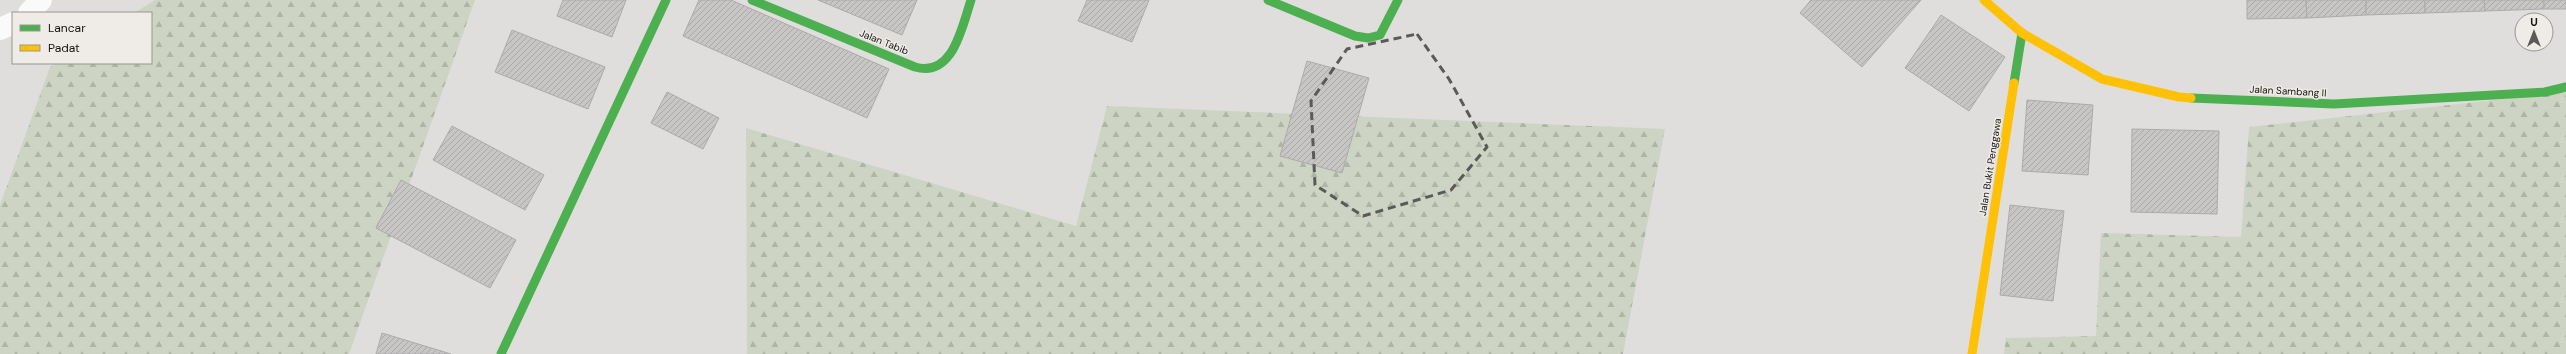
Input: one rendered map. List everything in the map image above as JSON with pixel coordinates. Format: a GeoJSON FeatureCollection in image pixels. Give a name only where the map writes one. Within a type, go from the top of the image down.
{"type":"FeatureCollection","features":[{"type":"Feature","properties":{"kind":"street"},"geometry":{"type":"LineString","coordinates":[[30,12],[41,0]]}},
{"type":"Feature","properties":{"kind":"street"},"geometry":{"type":"LineString","coordinates":[[501,354],[666,0]]}},
{"type":"Feature","properties":{"kind":"street","name":"Jalan Tabib"},"geometry":{"type":"LineString","coordinates":[[752,0],[915,67],[929,70],[941,64],[954,51],[971,0]]}},
{"type":"Feature","properties":{"kind":"street"},"geometry":{"type":"LineString","coordinates":[[1268,0],[1355,36],[1368,38],[1380,34],[1398,0]]}},
{"type":"Feature","properties":{"kind":"street"},"geometry":{"type":"LineString","coordinates":[[1984,0],[2022,33]]}},
{"type":"Feature","properties":{"kind":"street"},"geometry":{"type":"LineString","coordinates":[[0,29],[12,23]]}},
{"type":"Feature","properties":{"kind":"street","name":"Jalan Sambang II"},"geometry":{"type":"LineString","coordinates":[[2022,33],[2102,79],[2179,97],[2334,104],[2545,92],[2566,87]]}},
{"type":"Feature","properties":{"kind":"street","name":"Jalan Bukit Penggawa"},"geometry":{"type":"LineString","coordinates":[[1972,354],[2022,33]]}},
{"type":"Feature","properties":{"kind":"highlighted area"},"geometry":{"type":"Polygon","coordinates":[[[1417,34],[1449,79],[1487,147],[1451,190],[1363,216],[1315,185],[1311,101],[1347,49],[1417,34]]]}},
{"type":"Feature","properties":{"kind":"green space"},"geometry":{"type":"Polygon","coordinates":[[[155,0],[475,0],[349,354],[0,354],[0,205],[50,67],[55,64],[152,64],[152,12],[136,12],[155,0]]]}},
{"type":"Feature","properties":{"kind":"green space"},"geometry":{"type":"Polygon","coordinates":[[[2566,92],[2566,354],[2004,354],[2006,338],[2096,336],[2101,233],[2241,237],[2249,127],[2566,92]]]}},
{"type":"Feature","properties":{"kind":"green space"},"geometry":{"type":"Polygon","coordinates":[[[1107,106],[1665,129],[1623,354],[747,354],[746,128],[1076,226],[1107,106]]]}},
{"type":"Feature","properties":{"kind":"building"},"geometry":{"type":"Polygon","coordinates":[[[563,0],[626,0],[612,37],[557,16],[563,0]]]}},
{"type":"Feature","properties":{"kind":"building"},"geometry":{"type":"Polygon","coordinates":[[[699,0],[731,0],[889,69],[867,118],[683,36],[699,0]]]}},
{"type":"Feature","properties":{"kind":"building"},"geometry":{"type":"Polygon","coordinates":[[[818,0],[917,0],[902,35],[818,0]]]}},
{"type":"Feature","properties":{"kind":"building"},"geometry":{"type":"Polygon","coordinates":[[[1087,0],[1149,0],[1132,42],[1078,21],[1087,0]]]}},
{"type":"Feature","properties":{"kind":"building"},"geometry":{"type":"Polygon","coordinates":[[[1811,0],[1921,0],[1862,67],[1800,13],[1811,0]]]}},
{"type":"Feature","properties":{"kind":"building"},"geometry":{"type":"Polygon","coordinates":[[[2247,0],[2306,0],[2307,18],[2247,19],[2247,0]]]}},
{"type":"Feature","properties":{"kind":"building"},"geometry":{"type":"Polygon","coordinates":[[[2306,0],[2366,0],[2366,15],[2307,18],[2306,0]]]}},
{"type":"Feature","properties":{"kind":"building"},"geometry":{"type":"Polygon","coordinates":[[[2366,0],[2425,0],[2425,13],[2366,15],[2366,0]]]}},
{"type":"Feature","properties":{"kind":"building"},"geometry":{"type":"Polygon","coordinates":[[[2425,0],[2484,0],[2485,11],[2425,13],[2425,0]]]}},
{"type":"Feature","properties":{"kind":"building"},"geometry":{"type":"Polygon","coordinates":[[[2484,0],[2544,0],[2544,9],[2485,11],[2484,0]]]}},
{"type":"Feature","properties":{"kind":"building"},"geometry":{"type":"Polygon","coordinates":[[[2544,0],[2566,0],[2566,9],[2544,9],[2544,0]]]}},
{"type":"Feature","properties":{"kind":"building"},"geometry":{"type":"Polygon","coordinates":[[[1941,15],[2005,57],[1969,111],[1905,68],[1941,15]]]}},
{"type":"Feature","properties":{"kind":"building"},"geometry":{"type":"Polygon","coordinates":[[[512,30],[605,67],[588,109],[495,72],[512,30]]]}},
{"type":"Feature","properties":{"kind":"building"},"geometry":{"type":"Polygon","coordinates":[[[1307,61],[1369,78],[1342,173],[1280,156],[1307,61]]]}},
{"type":"Feature","properties":{"kind":"building"},"geometry":{"type":"Polygon","coordinates":[[[667,92],[719,118],[703,149],[651,123],[667,92]]]}},
{"type":"Feature","properties":{"kind":"building"},"geometry":{"type":"Polygon","coordinates":[[[2027,100],[2093,105],[2088,175],[2022,171],[2027,100]]]}},
{"type":"Feature","properties":{"kind":"building"},"geometry":{"type":"Polygon","coordinates":[[[452,126],[544,175],[525,210],[433,160],[452,126]]]}},
{"type":"Feature","properties":{"kind":"building"},"geometry":{"type":"Polygon","coordinates":[[[2132,129],[2219,131],[2217,214],[2131,212],[2132,129]]]}},
{"type":"Feature","properties":{"kind":"building"},"geometry":{"type":"Polygon","coordinates":[[[401,180],[516,240],[490,288],[376,228],[401,180]]]}},
{"type":"Feature","properties":{"kind":"building"},"geometry":{"type":"Polygon","coordinates":[[[2010,205],[2064,211],[2053,301],[2000,295],[2010,205]]]}},
{"type":"Feature","properties":{"kind":"building"},"geometry":{"type":"Polygon","coordinates":[[[382,333],[451,354],[376,354],[382,333]]]}},
{"type":"Feature","properties":{"kind":"traffic: fast"},"geometry":{"type":"LineString","coordinates":[[501,354],[666,0]]}},
{"type":"Feature","properties":{"kind":"traffic: fast"},"geometry":{"type":"LineString","coordinates":[[752,0],[915,67],[928,68],[939,65],[947,58],[954,48],[971,0]]}},
{"type":"Feature","properties":{"kind":"traffic: fast"},"geometry":{"type":"LineString","coordinates":[[1268,0],[1355,36],[1368,38],[1380,35],[1398,0]]}},
{"type":"Feature","properties":{"kind":"traffic: fast"},"geometry":{"type":"LineString","coordinates":[[2014,83],[2022,33]]}},
{"type":"Feature","properties":{"kind":"traffic: fast"},"geometry":{"type":"LineString","coordinates":[[2191,98],[2334,104],[2545,92],[2566,87]]}},
{"type":"Feature","properties":{"kind":"traffic: slow"},"geometry":{"type":"LineString","coordinates":[[1984,0],[2022,33],[2102,79],[2179,97],[2191,98]]}},
{"type":"Feature","properties":{"kind":"traffic: slow"},"geometry":{"type":"LineString","coordinates":[[1972,354],[2014,83]]}}]}
